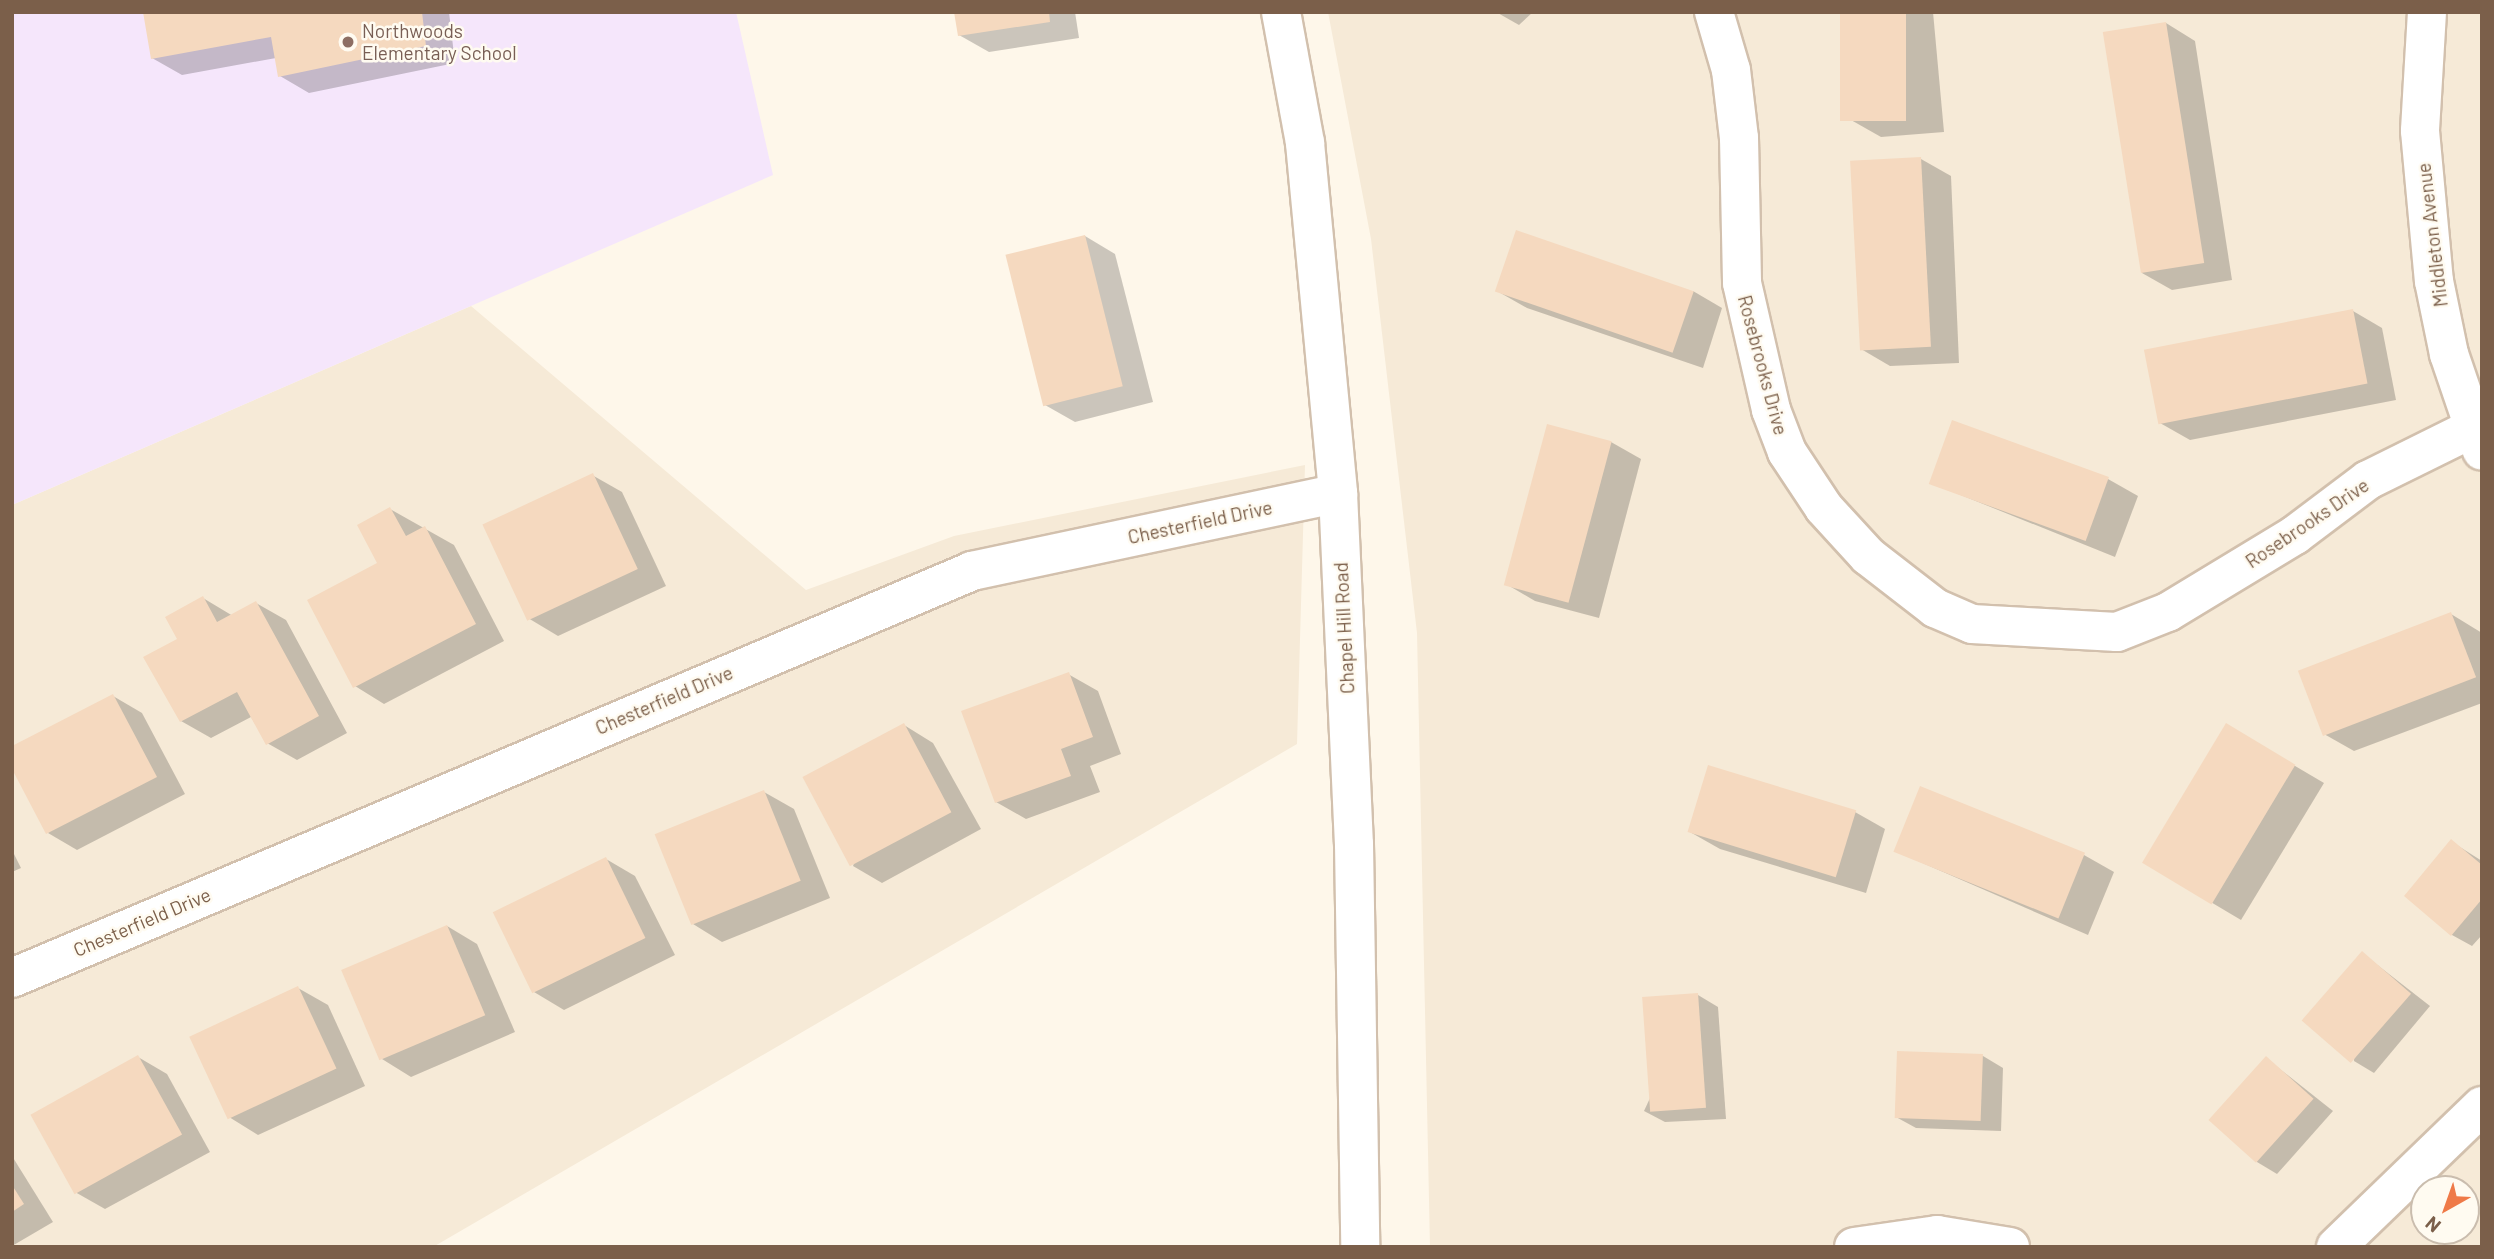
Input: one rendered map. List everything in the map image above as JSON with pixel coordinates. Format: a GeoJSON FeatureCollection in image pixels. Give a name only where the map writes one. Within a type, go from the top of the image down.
{"type":"FeatureCollection","features":[{"type":"Feature","properties":{"kind":"street","name":"Chapel Hill Road"},"geometry":{"type":"LineString","coordinates":[[1280,12],[1304,143],[1338,493],[1354,844],[1360,1247]]}},
{"type":"Feature","properties":{"kind":"street","name":"Rosebrooks Drive"},"geometry":{"type":"LineString","coordinates":[[1714,12],[1731,71],[1739,138],[1742,284],[1779,431],[1824,508],[1868,556],[1936,608],[1972,624],[2117,632],[2168,612],[2295,535],[2368,480],[2477,440]]}},
{"type":"Feature","properties":{"kind":"street","name":"Middleton Avenue"},"geometry":{"type":"LineString","coordinates":[[2427,12],[2420,131],[2434,281],[2477,440]]}},
{"type":"Feature","properties":{"kind":"street","name":"Chesterfield Drive"},"geometry":{"type":"LineString","coordinates":[[12,978],[972,571],[1338,493]]}},
{"type":"Feature","properties":{"kind":"street"},"geometry":{"type":"LineString","coordinates":[[2336,1247],[2480,1110]]}},
{"type":"Feature","properties":{"kind":"street"},"geometry":{"type":"LineString","coordinates":[[1854,1247],[1937,1235],[2010,1247]]}},
{"type":"Feature","properties":{"kind":"shaded area"},"geometry":{"type":"Polygon","coordinates":[[[12,12],[736,12],[773,175],[12,505],[12,12]]]}},
{"type":"Feature","properties":{"kind":"shaded area"},"geometry":{"type":"Polygon","coordinates":[[[1328,12],[2482,12],[2482,1247],[1430,1247],[1417,633],[1371,239],[1328,12]]]}},
{"type":"Feature","properties":{"kind":"shaded area"},"geometry":{"type":"Polygon","coordinates":[[[471,306],[806,590],[954,536],[1305,465],[1297,744],[433,1247],[12,1247],[12,505],[471,306]]]}},
{"type":"Feature","properties":{"kind":"building","name":"Northwoods Elementary School"},"geometry":{"type":"Polygon","coordinates":[[[143,12],[422,12],[426,46],[278,77],[271,37],[151,59],[143,12]]]}},
{"type":"Feature","properties":{"kind":"building"},"geometry":{"type":"Polygon","coordinates":[[[954,12],[1049,12],[1050,22],[958,36],[954,12]]]}},
{"type":"Feature","properties":{"kind":"building"},"geometry":{"type":"Polygon","coordinates":[[[1840,12],[1906,12],[1906,121],[1840,121],[1840,12]]]}},
{"type":"Feature","properties":{"kind":"building"},"geometry":{"type":"Polygon","coordinates":[[[2166,22],[2204,263],[2141,273],[2103,32],[2166,22]]]}},
{"type":"Feature","properties":{"kind":"building"},"geometry":{"type":"Polygon","coordinates":[[[1921,157],[1931,347],[1860,350],[1850,161],[1921,157]]]}},
{"type":"Feature","properties":{"kind":"building"},"geometry":{"type":"Polygon","coordinates":[[[1516,230],[1694,291],[1673,353],[1495,291],[1516,230]]]}},
{"type":"Feature","properties":{"kind":"building"},"geometry":{"type":"Polygon","coordinates":[[[1085,235],[1123,386],[1043,406],[1005,255],[1085,235]]]}},
{"type":"Feature","properties":{"kind":"building"},"geometry":{"type":"Polygon","coordinates":[[[2353,309],[2368,384],[2158,424],[2144,350],[2353,309]]]}},
{"type":"Feature","properties":{"kind":"building"},"geometry":{"type":"Polygon","coordinates":[[[1952,420],[2109,477],[2086,541],[1929,484],[1952,420]]]}},
{"type":"Feature","properties":{"kind":"building"},"geometry":{"type":"Polygon","coordinates":[[[1547,424],[1612,441],[1568,603],[1504,585],[1547,424]]]}},
{"type":"Feature","properties":{"kind":"building"},"geometry":{"type":"Polygon","coordinates":[[[593,473],[638,569],[527,621],[482,525],[593,473]]]}},
{"type":"Feature","properties":{"kind":"building"},"geometry":{"type":"Polygon","coordinates":[[[390,507],[406,536],[425,526],[476,624],[353,688],[307,600],[377,563],[357,525],[390,507]]]}},
{"type":"Feature","properties":{"kind":"building"},"geometry":{"type":"Polygon","coordinates":[[[203,596],[217,622],[256,601],[319,716],[266,745],[237,692],[180,722],[143,657],[177,639],[165,617],[203,596]]]}},
{"type":"Feature","properties":{"kind":"building"},"geometry":{"type":"Polygon","coordinates":[[[2451,612],[2476,677],[2323,736],[2298,671],[2451,612]]]}},
{"type":"Feature","properties":{"kind":"building"},"geometry":{"type":"Polygon","coordinates":[[[1069,672],[1093,737],[1061,749],[1071,776],[995,803],[961,711],[1069,672]]]}},
{"type":"Feature","properties":{"kind":"building"},"geometry":{"type":"Polygon","coordinates":[[[113,694],[157,777],[46,834],[12,769],[12,746],[113,694]]]}},
{"type":"Feature","properties":{"kind":"building"},"geometry":{"type":"Polygon","coordinates":[[[904,723],[951,812],[850,866],[802,777],[904,723]]]}},
{"type":"Feature","properties":{"kind":"building"},"geometry":{"type":"Polygon","coordinates":[[[2226,723],[2295,765],[2211,904],[2142,863],[2226,723]]]}},
{"type":"Feature","properties":{"kind":"building"},"geometry":{"type":"Polygon","coordinates":[[[1708,765],[1856,810],[1836,877],[1688,832],[1708,765]]]}},
{"type":"Feature","properties":{"kind":"building"},"geometry":{"type":"Polygon","coordinates":[[[1920,786],[2085,853],[2058,919],[1893,852],[1920,786]]]}},
{"type":"Feature","properties":{"kind":"building"},"geometry":{"type":"Polygon","coordinates":[[[764,790],[801,881],[691,925],[655,834],[764,790]]]}},
{"type":"Feature","properties":{"kind":"building"},"geometry":{"type":"Polygon","coordinates":[[[2451,839],[2482,865],[2482,899],[2451,936],[2404,896],[2451,839]]]}},
{"type":"Feature","properties":{"kind":"building"},"geometry":{"type":"Polygon","coordinates":[[[606,857],[645,938],[532,993],[493,912],[606,857]]]}},
{"type":"Feature","properties":{"kind":"building"},"geometry":{"type":"Polygon","coordinates":[[[447,925],[485,1015],[379,1060],[341,970],[447,925]]]}},
{"type":"Feature","properties":{"kind":"building"},"geometry":{"type":"Polygon","coordinates":[[[2362,951],[2411,994],[2351,1063],[2302,1020],[2362,951]]]}},
{"type":"Feature","properties":{"kind":"building"},"geometry":{"type":"Polygon","coordinates":[[[298,986],[336,1068],[228,1119],[189,1037],[298,986]]]}},
{"type":"Feature","properties":{"kind":"building"},"geometry":{"type":"Polygon","coordinates":[[[1698,993],[1706,1108],[1650,1112],[1642,997],[1698,993]]]}},
{"type":"Feature","properties":{"kind":"building"},"geometry":{"type":"Polygon","coordinates":[[[1897,1051],[1983,1054],[1981,1121],[1895,1118],[1897,1051]]]}},
{"type":"Feature","properties":{"kind":"building"},"geometry":{"type":"Polygon","coordinates":[[[138,1055],[182,1135],[75,1194],[30,1115],[138,1055]]]}},
{"type":"Feature","properties":{"kind":"building"},"geometry":{"type":"Polygon","coordinates":[[[2266,1056],[2314,1099],[2256,1163],[2208,1120],[2266,1056]]]}},
{"type":"Feature","properties":{"kind":"building"},"geometry":{"type":"Polygon","coordinates":[[[12,1185],[24,1204],[12,1212],[12,1185]]]}},
{"type":"Feature","properties":{"kind":"place","name":"Northwoods Elementary School"},"geometry":{"type":"Point","coordinates":[348,42]}}]}
